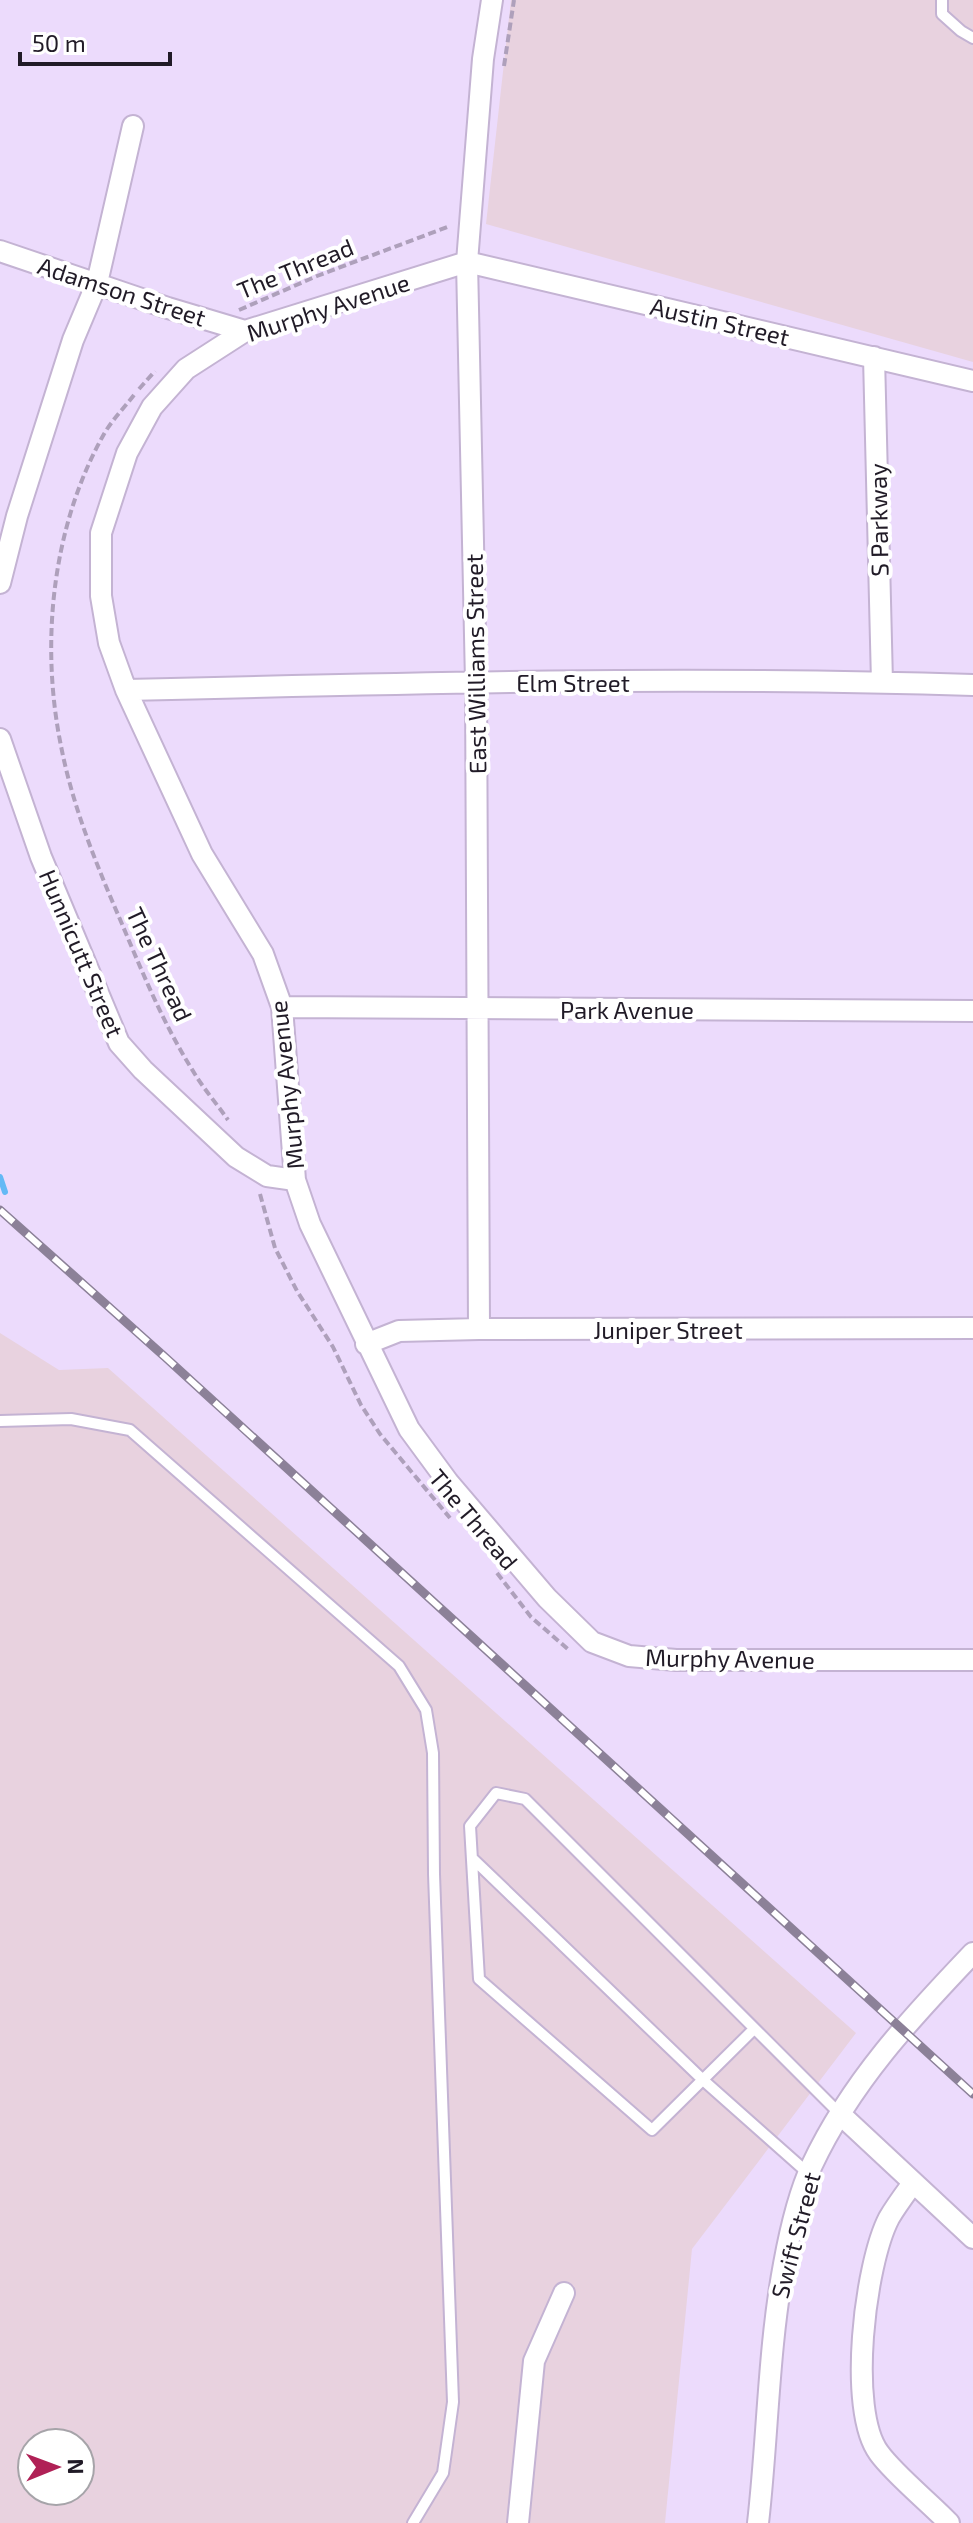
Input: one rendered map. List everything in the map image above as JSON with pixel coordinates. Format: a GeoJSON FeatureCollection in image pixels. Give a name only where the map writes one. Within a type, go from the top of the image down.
{"type":"FeatureCollection","features":[{"type":"Feature","properties":{"kind":"street","name":"East Williams Street"},"geometry":{"type":"LineString","coordinates":[[479,1329],[480,1008],[467,262],[483,59],[492,0]]}},
{"type":"Feature","properties":{"kind":"street"},"geometry":{"type":"LineString","coordinates":[[0,583],[17,516],[73,340],[97,283],[133,126]]}},
{"type":"Feature","properties":{"kind":"street","name":"Adamson Street"},"geometry":{"type":"LineString","coordinates":[[0,251],[245,331]]}},
{"type":"Feature","properties":{"kind":"street","name":"Murphy Avenue"},"geometry":{"type":"LineString","coordinates":[[467,262],[245,331],[186,369],[152,407],[127,453],[101,533],[101,596],[109,643],[126,690],[202,854],[263,954],[282,1007],[295,1180],[310,1224],[409,1429],[440,1471],[547,1598],[592,1642],[629,1656],[676,1660],[973,1660]]}},
{"type":"Feature","properties":{"kind":"street","name":"Austin Street"},"geometry":{"type":"LineString","coordinates":[[467,262],[973,381]]}},
{"type":"Feature","properties":{"kind":"street","name":"S Parkway"},"geometry":{"type":"LineString","coordinates":[[874,357],[882,682]]}},
{"type":"Feature","properties":{"kind":"street","name":"Elm Street"},"geometry":{"type":"LineString","coordinates":[[126,690],[476,682],[882,682],[973,685]]}},
{"type":"Feature","properties":{"kind":"street","name":"Hunnicutt Street"},"geometry":{"type":"LineString","coordinates":[[0,739],[41,857],[119,1043],[143,1070],[236,1157],[267,1176],[295,1180]]}},
{"type":"Feature","properties":{"kind":"street","name":"Park Avenue"},"geometry":{"type":"LineString","coordinates":[[282,1007],[973,1011]]}},
{"type":"Feature","properties":{"kind":"street","name":"Juniper Street"},"geometry":{"type":"LineString","coordinates":[[366,1344],[399,1331],[973,1328]]}},
{"type":"Feature","properties":{"kind":"street","name":"Swift Street"},"geometry":{"type":"LineString","coordinates":[[758,2523],[774,2318],[790,2232],[809,2174],[840,2114],[868,2070],[901,2028],[973,1953]]}},
{"type":"Feature","properties":{"kind":"street"},"geometry":{"type":"LineString","coordinates":[[840,2114],[973,2238]]}},
{"type":"Feature","properties":{"kind":"street"},"geometry":{"type":"LineString","coordinates":[[913,2183],[888,2219],[877,2252],[861,2364],[864,2415],[878,2452],[949,2523]]}},
{"type":"Feature","properties":{"kind":"street"},"geometry":{"type":"LineString","coordinates":[[518,2523],[534,2361],[564,2293]]}},
{"type":"Feature","properties":{"kind":"lane"},"geometry":{"type":"LineString","coordinates":[[942,0],[942,14],[973,38]]}},
{"type":"Feature","properties":{"kind":"lane"},"geometry":{"type":"LineString","coordinates":[[0,1421],[71,1419],[130,1430],[399,1666],[426,1710],[433,1753],[434,1874],[453,2402],[443,2473],[413,2523]]}},
{"type":"Feature","properties":{"kind":"lane"},"geometry":{"type":"LineString","coordinates":[[754,2029],[652,2130],[479,1979],[470,1826],[496,1793],[525,1799],[840,2114]]}},
{"type":"Feature","properties":{"kind":"lane"},"geometry":{"type":"LineString","coordinates":[[472,1858],[703,2080],[809,2174]]}},
{"type":"Feature","properties":{"kind":"path"},"geometry":{"type":"LineString","coordinates":[[503,78],[514,0]]}},
{"type":"Feature","properties":{"kind":"path","name":"The Thread"},"geometry":{"type":"LineString","coordinates":[[216,322],[257,300],[471,217]]}},
{"type":"Feature","properties":{"kind":"path","name":"The Thread"},"geometry":{"type":"LineString","coordinates":[[159,367],[105,432],[76,496],[55,577],[51,673],[61,746],[89,848],[166,1023],[194,1073],[236,1131]]}},
{"type":"Feature","properties":{"kind":"path","name":"The Thread"},"geometry":{"type":"LineString","coordinates":[[253,1168],[275,1248],[297,1291],[333,1347],[361,1405],[380,1434],[454,1522]]}},
{"type":"Feature","properties":{"kind":"path","name":"The Thread"},"geometry":{"type":"LineString","coordinates":[[492,1567],[531,1617],[579,1659]]}},
{"type":"Feature","properties":{"kind":"shaded area"},"geometry":{"type":"Polygon","coordinates":[[[511,0],[973,0],[973,362],[486,224],[511,0]]]}},
{"type":"Feature","properties":{"kind":"shaded area"},"geometry":{"type":"Polygon","coordinates":[[[0,1333],[59,1370],[108,1368],[856,2033],[692,2249],[665,2523],[0,2523],[0,1333]]]}},
{"type":"Feature","properties":{"kind":"waterway"},"geometry":{"type":"LineString","coordinates":[[0,1177],[5,1192]]}},
{"type":"Feature","properties":{"kind":"railway"},"geometry":{"type":"LineString","coordinates":[[0,1210],[973,2094]]}}]}
